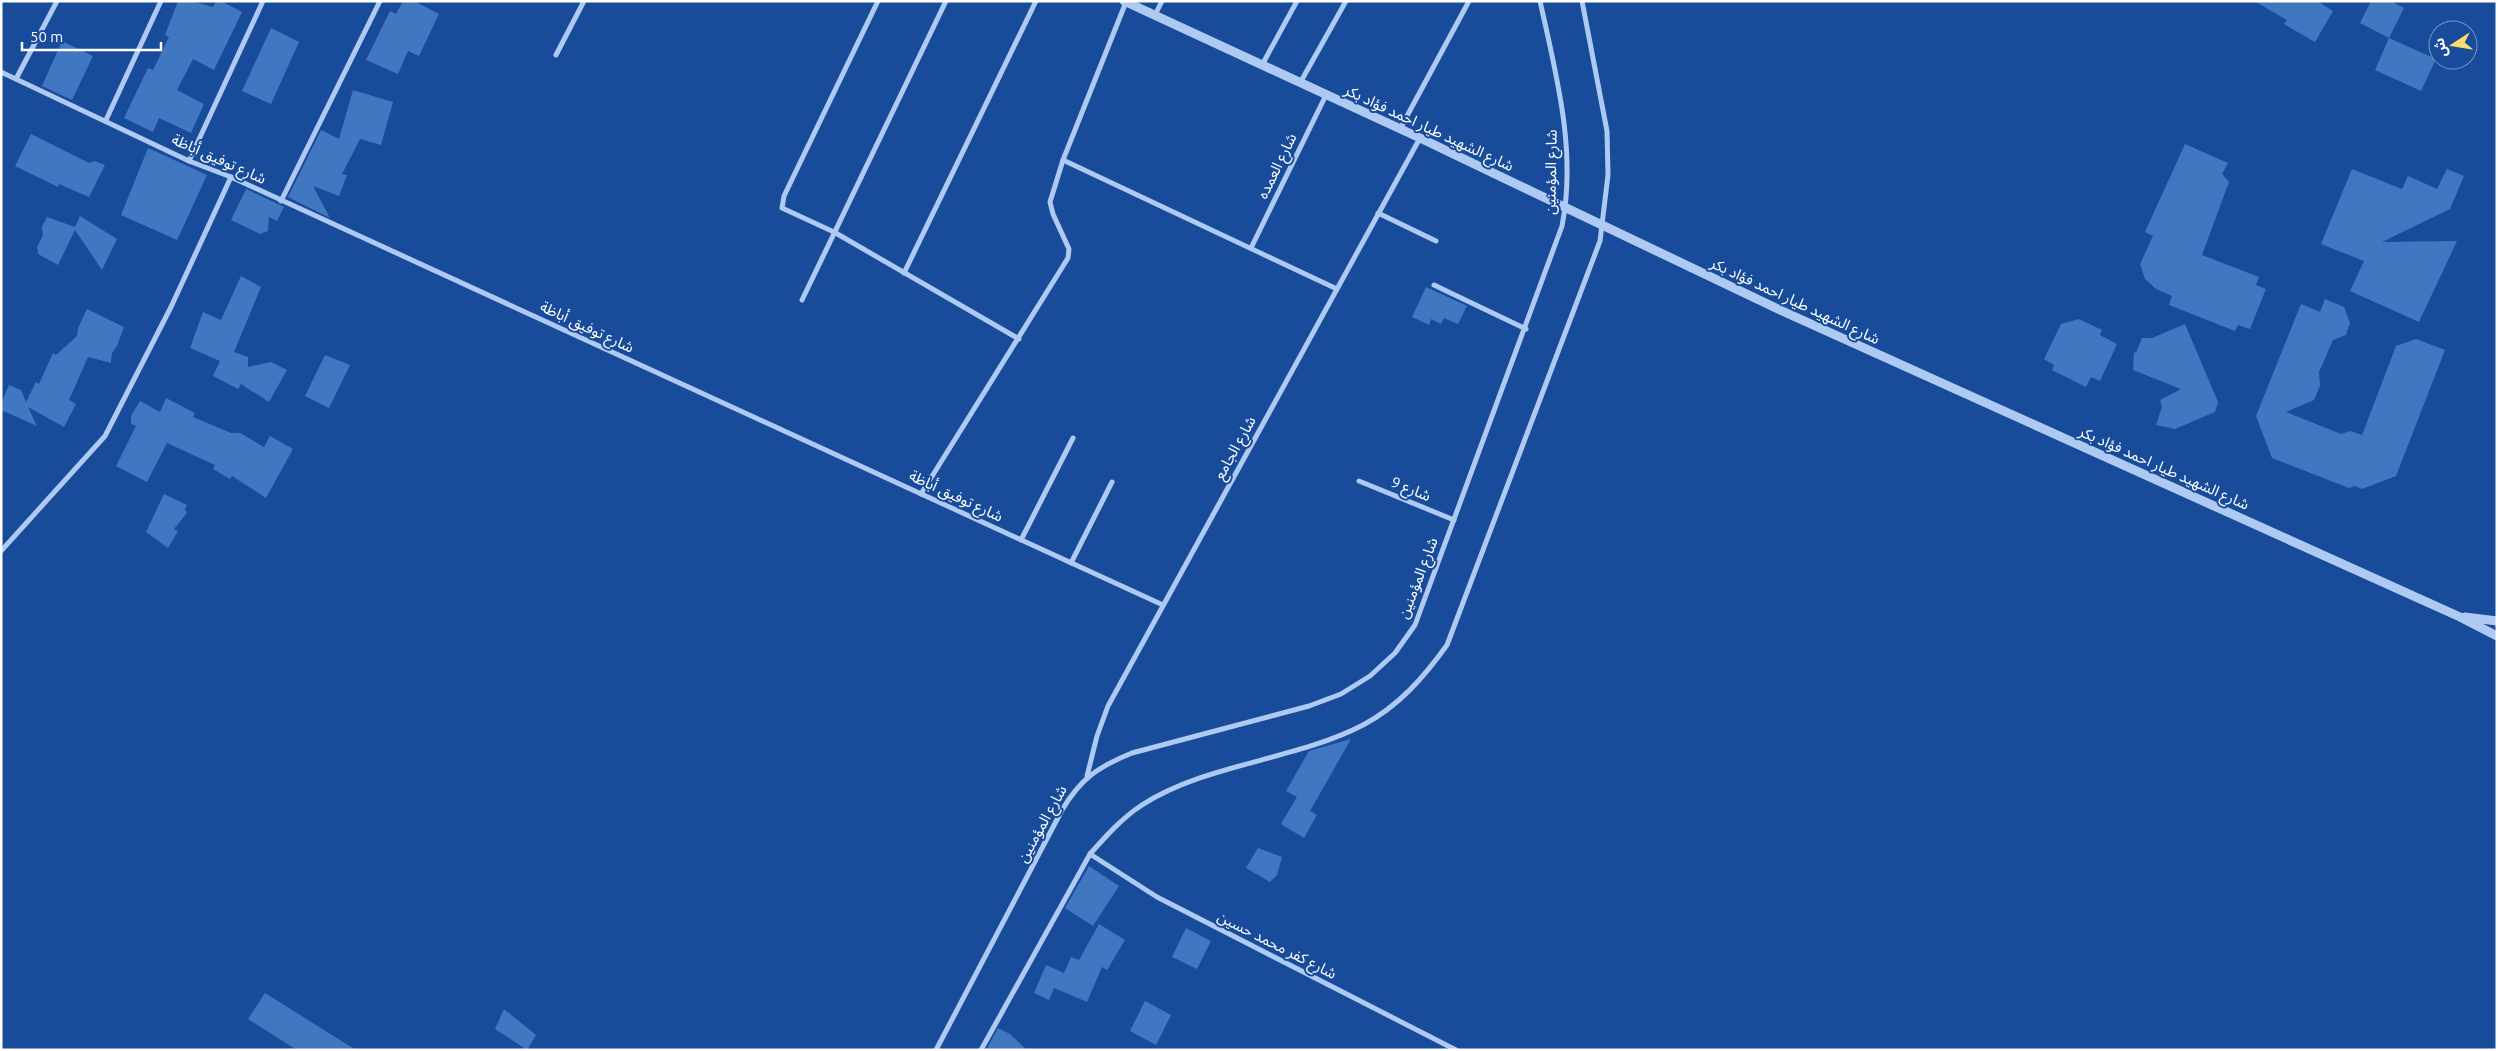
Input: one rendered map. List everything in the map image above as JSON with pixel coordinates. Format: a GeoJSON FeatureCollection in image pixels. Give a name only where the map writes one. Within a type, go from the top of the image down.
{"type":"FeatureCollection","features":[{"type":"Feature","properties":{"kind":"street"},"geometry":{"type":"LineString","coordinates":[[16,79],[57,1]]}},
{"type":"Feature","properties":{"kind":"street"},"geometry":{"type":"LineString","coordinates":[[106,120],[161,1]]}},
{"type":"Feature","properties":{"kind":"street"},"geometry":{"type":"LineString","coordinates":[[190,161],[263,1]]}},
{"type":"Feature","properties":{"kind":"street"},"geometry":{"type":"LineString","coordinates":[[281,201],[380,1]]}},
{"type":"Feature","properties":{"kind":"street"},"geometry":{"type":"LineString","coordinates":[[556,55],[584,1]]}},
{"type":"Feature","properties":{"kind":"street"},"geometry":{"type":"LineString","coordinates":[[878,1],[782,202],[785,211],[834,232],[1019,339]]}},
{"type":"Feature","properties":{"kind":"street"},"geometry":{"type":"LineString","coordinates":[[802,300],[946,1]]}},
{"type":"Feature","properties":{"kind":"street"},"geometry":{"type":"LineString","coordinates":[[904,273],[1036,1]]}},
{"type":"Feature","properties":{"kind":"street"},"geometry":{"type":"LineString","coordinates":[[1155,16],[1162,1]]}},
{"type":"Feature","properties":{"kind":"street"},"geometry":{"type":"LineString","coordinates":[[1262,65],[1297,1]]}},
{"type":"Feature","properties":{"kind":"street"},"geometry":{"type":"LineString","coordinates":[[1300,83],[1346,1]]}},
{"type":"Feature","properties":{"kind":"street"},"geometry":{"type":"LineString","coordinates":[[1400,129],[1469,1]]}},
{"type":"Feature","properties":{"kind":"street","name":"شارع المؤمنين"},"geometry":{"type":"LineString","coordinates":[[936,1050],[1062,810],[1073,792],[1087,776],[1108,762],[1132,753],[1309,706],[1340,694],[1370,676],[1395,653],[1415,625],[1526,328],[1562,226],[1566,208],[1564,126],[1560,91],[1540,1]]}},
{"type":"Feature","properties":{"kind":"street"},"geometry":{"type":"LineString","coordinates":[[981,1050],[1090,854],[1114,828],[1142,805],[1173,788],[1327,740],[1363,725],[1396,704],[1424,677],[1447,645],[1600,241],[1608,175],[1607,131],[1582,1]]}},
{"type":"Feature","properties":{"kind":"street"},"geometry":{"type":"LineString","coordinates":[[921,494],[1068,258],[1069,249],[1053,214],[1050,202],[1064,160],[1125,2]]}},
{"type":"Feature","properties":{"kind":"street","name":"شارع الشهيد طيار احمد فؤاد بكر"},"geometry":{"type":"LineString","coordinates":[[1125,2],[1420,138],[1780,310],[2460,617],[2497,636]]}},
{"type":"Feature","properties":{"kind":"street","name":"شارع توفيق أباظة"},"geometry":{"type":"LineString","coordinates":[[1,72],[190,161],[231,177],[1163,605]]}},
{"type":"Feature","properties":{"kind":"street","name":"شارع العمده"},"geometry":{"type":"LineString","coordinates":[[1251,248],[1326,95]]}},
{"type":"Feature","properties":{"kind":"street","name":"شارع الجامع"},"geometry":{"type":"LineString","coordinates":[[1087,776],[1108,706],[1420,138]]}},
{"type":"Feature","properties":{"kind":"street"},"geometry":{"type":"LineString","coordinates":[[1064,160],[1337,289]]}},
{"type":"Feature","properties":{"kind":"street"},"geometry":{"type":"LineString","coordinates":[[1,550],[105,436],[171,308],[231,177]]}},
{"type":"Feature","properties":{"kind":"street"},"geometry":{"type":"LineString","coordinates":[[1378,213],[1436,241]]}},
{"type":"Feature","properties":{"kind":"street"},"geometry":{"type":"LineString","coordinates":[[1434,285],[1526,328]]}},
{"type":"Feature","properties":{"kind":"street"},"geometry":{"type":"LineString","coordinates":[[1021,540],[1073,438]]}},
{"type":"Feature","properties":{"kind":"street","name":"شارع 9"},"geometry":{"type":"LineString","coordinates":[[1359,481],[1454,520]]}},
{"type":"Feature","properties":{"kind":"street"},"geometry":{"type":"LineString","coordinates":[[1071,563],[1112,482]]}},
{"type":"Feature","properties":{"kind":"street","name":"شارع الشهيد طيار احمد فؤاد بكر"},"geometry":{"type":"LineString","coordinates":[[2460,617],[2497,621]]}},
{"type":"Feature","properties":{"kind":"street","name":"شارع كفر محمد حسين"},"geometry":{"type":"LineString","coordinates":[[1090,854],[1157,897],[1456,1050]]}},
{"type":"Feature","properties":{"kind":"building"},"geometry":{"type":"Polygon","coordinates":[[[178,1],[192,1],[213,7],[216,1],[221,1],[242,12],[214,70],[193,59],[177,90],[204,104],[191,133],[159,118],[153,132],[124,118],[148,68],[153,70],[169,37],[165,35],[178,1]]]}},
{"type":"Feature","properties":{"kind":"building"},"geometry":{"type":"Polygon","coordinates":[[[403,1],[414,1],[439,14],[419,56],[408,51],[398,74],[366,60],[390,11],[396,14],[403,1]]]}},
{"type":"Feature","properties":{"kind":"building"},"geometry":{"type":"Polygon","coordinates":[[[2254,1],[2317,1],[2333,11],[2315,42],[2284,24],[2287,20],[2254,1]]]}},
{"type":"Feature","properties":{"kind":"building"},"geometry":{"type":"Polygon","coordinates":[[[2371,1],[2391,1],[2404,8],[2389,38],[2360,23],[2371,1]]]}},
{"type":"Feature","properties":{"kind":"building"},"geometry":{"type":"Polygon","coordinates":[[[271,28],[299,42],[271,104],[242,91],[271,28]]]}},
{"type":"Feature","properties":{"kind":"building"},"geometry":{"type":"Polygon","coordinates":[[[2389,38],[2428,55],[2428,70],[2431,70],[2421,91],[2375,70],[2389,38]]]}},
{"type":"Feature","properties":{"kind":"building"},"geometry":{"type":"Polygon","coordinates":[[[62,41],[93,56],[72,100],[42,86],[62,41]]]}},
{"type":"Feature","properties":{"kind":"building"},"geometry":{"type":"Polygon","coordinates":[[[353,90],[393,102],[381,145],[360,139],[342,174],[347,175],[339,196],[313,186],[330,218],[288,197],[321,130],[339,139],[353,90]]]}},
{"type":"Feature","properties":{"kind":"building"},"geometry":{"type":"Polygon","coordinates":[[[31,134],[89,163],[95,161],[105,165],[89,197],[59,184],[58,187],[15,166],[31,134]]]}},
{"type":"Feature","properties":{"kind":"building"},"geometry":{"type":"Polygon","coordinates":[[[2185,144],[2228,163],[2222,174],[2229,182],[2202,255],[2259,277],[2256,285],[2266,289],[2250,329],[2238,325],[2235,331],[2169,305],[2172,296],[2156,289],[2145,279],[2140,264],[2153,236],[2145,232],[2185,144]]]}},
{"type":"Feature","properties":{"kind":"building"},"geometry":{"type":"Polygon","coordinates":[[[148,148],[207,175],[177,240],[121,215],[148,148]]]}},
{"type":"Feature","properties":{"kind":"building"},"geometry":{"type":"Polygon","coordinates":[[[2352,169],[2402,189],[2408,176],[2437,189],[2447,169],[2464,176],[2450,209],[2382,242],[2457,241],[2419,322],[2350,291],[2364,261],[2321,244],[2352,169]]]}},
{"type":"Feature","properties":{"kind":"building"},"geometry":{"type":"Polygon","coordinates":[[[246,189],[284,207],[277,221],[269,217],[268,231],[260,234],[231,220],[246,189]]]}},
{"type":"Feature","properties":{"kind":"building"},"geometry":{"type":"Polygon","coordinates":[[[80,216],[117,239],[102,270],[75,230],[58,265],[38,254],[37,247],[43,235],[42,227],[47,217],[75,227],[80,216]]]}},
{"type":"Feature","properties":{"kind":"building"},"geometry":{"type":"Polygon","coordinates":[[[241,276],[261,287],[234,352],[248,357],[248,367],[271,362],[287,370],[269,402],[241,384],[238,389],[213,376],[220,361],[190,348],[203,312],[221,320],[241,276]]]}},
{"type":"Feature","properties":{"kind":"building"},"geometry":{"type":"Polygon","coordinates":[[[1426,287],[1467,306],[1458,324],[1444,318],[1441,324],[1431,319],[1429,325],[1412,317],[1426,287]]]}},
{"type":"Feature","properties":{"kind":"building"},"geometry":{"type":"Polygon","coordinates":[[[2325,299],[2344,307],[2350,323],[2346,335],[2333,340],[2319,372],[2320,386],[2314,400],[2286,412],[2341,434],[2350,431],[2362,435],[2396,346],[2416,339],[2445,350],[2396,476],[2362,489],[2355,486],[2349,488],[2272,458],[2256,416],[2301,304],[2320,312],[2325,299]]]}},
{"type":"Feature","properties":{"kind":"building"},"geometry":{"type":"Polygon","coordinates":[[[87,309],[124,327],[117,346],[112,353],[111,363],[88,357],[69,400],[76,404],[64,427],[28,407],[37,426],[1,410],[1,404],[9,385],[21,390],[26,402],[36,382],[39,384],[53,353],[56,355],[77,336],[78,328],[87,309]]]}},
{"type":"Feature","properties":{"kind":"building"},"geometry":{"type":"Polygon","coordinates":[[[2079,319],[2102,330],[2100,335],[2117,344],[2100,381],[2091,377],[2086,387],[2052,370],[2054,365],[2044,359],[2061,324],[2079,319]]]}},
{"type":"Feature","properties":{"kind":"building"},"geometry":{"type":"Polygon","coordinates":[[[2185,324],[2218,402],[2215,412],[2175,429],[2156,425],[2162,407],[2160,400],[2181,389],[2133,370],[2134,352],[2136,353],[2142,338],[2152,338],[2185,324]]]}},
{"type":"Feature","properties":{"kind":"building"},"geometry":{"type":"Polygon","coordinates":[[[325,355],[350,365],[329,408],[305,396],[325,355]]]}},
{"type":"Feature","properties":{"kind":"building"},"geometry":{"type":"Polygon","coordinates":[[[166,398],[195,413],[193,417],[231,433],[240,433],[264,447],[270,436],[293,449],[266,498],[232,476],[230,479],[213,469],[215,465],[167,443],[147,482],[116,466],[136,426],[131,424],[131,416],[140,401],[160,412],[166,398]]]}},
{"type":"Feature","properties":{"kind":"building"},"geometry":{"type":"Polygon","coordinates":[[[164,494],[187,505],[185,509],[187,513],[174,529],[178,531],[168,548],[146,532],[164,494]]]}},
{"type":"Feature","properties":{"kind":"building"},"geometry":{"type":"Polygon","coordinates":[[[1351,739],[1310,811],[1317,815],[1304,838],[1281,824],[1297,797],[1286,791],[1309,751],[1351,739]]]}},
{"type":"Feature","properties":{"kind":"building"},"geometry":{"type":"Polygon","coordinates":[[[1258,848],[1282,857],[1277,875],[1270,882],[1246,868],[1258,848]]]}},
{"type":"Feature","properties":{"kind":"building"},"geometry":{"type":"Polygon","coordinates":[[[1089,866],[1119,886],[1093,926],[1065,908],[1089,866]]]}},
{"type":"Feature","properties":{"kind":"building"},"geometry":{"type":"Polygon","coordinates":[[[1099,924],[1125,940],[1107,970],[1102,967],[1087,1002],[1054,988],[1049,1000],[1034,993],[1046,965],[1064,973],[1071,957],[1079,960],[1099,924]]]}},
{"type":"Feature","properties":{"kind":"building"},"geometry":{"type":"Polygon","coordinates":[[[1186,928],[1211,941],[1197,969],[1172,957],[1186,928]]]}},
{"type":"Feature","properties":{"kind":"building"},"geometry":{"type":"Polygon","coordinates":[[[265,993],[356,1050],[297,1050],[248,1019],[265,993]]]}},
{"type":"Feature","properties":{"kind":"building"},"geometry":{"type":"Polygon","coordinates":[[[1145,1001],[1171,1015],[1156,1045],[1130,1031],[1145,1001]]]}},
{"type":"Feature","properties":{"kind":"building"},"geometry":{"type":"Polygon","coordinates":[[[504,1009],[536,1035],[527,1050],[495,1029],[504,1009]]]}},
{"type":"Feature","properties":{"kind":"building"},"geometry":{"type":"Polygon","coordinates":[[[998,1028],[1010,1034],[1027,1050],[986,1050],[998,1028]]]}}]}
